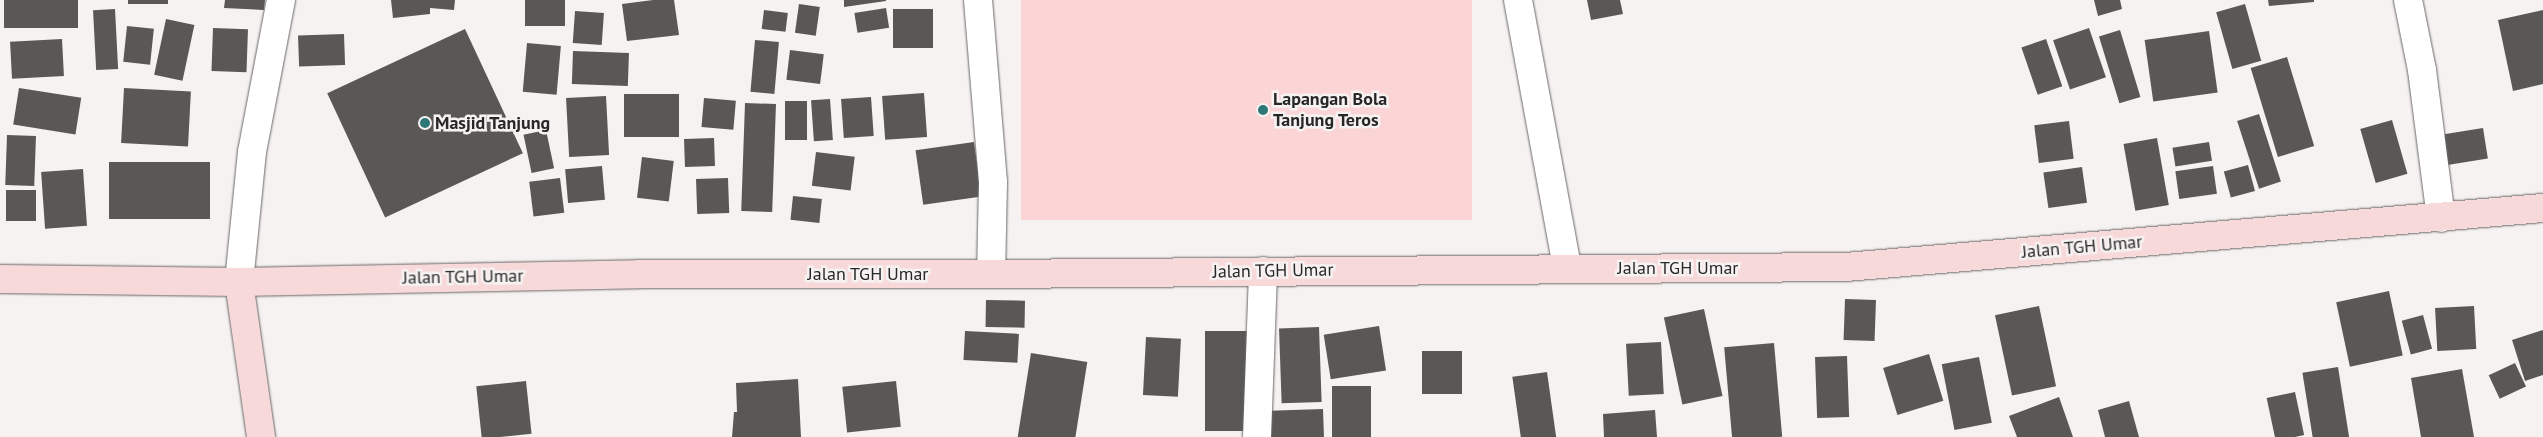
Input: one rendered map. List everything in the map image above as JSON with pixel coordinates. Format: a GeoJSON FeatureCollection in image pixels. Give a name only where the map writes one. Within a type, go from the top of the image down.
{"type":"FeatureCollection","features":[{"type":"Feature","properties":{"kind":"main road","name":"Jalan TGH Umar"},"geometry":{"type":"LineString","coordinates":[[0,279],[239,282],[638,274],[991,274],[1846,267],[2543,208]]}},
{"type":"Feature","properties":{"kind":"main road"},"geometry":{"type":"LineString","coordinates":[[239,282],[261,437]]}},
{"type":"Feature","properties":{"kind":"street"},"geometry":{"type":"LineString","coordinates":[[239,282],[252,152],[281,0]]}},
{"type":"Feature","properties":{"kind":"street"},"geometry":{"type":"LineString","coordinates":[[978,0],[993,182],[991,274]]}},
{"type":"Feature","properties":{"kind":"street"},"geometry":{"type":"LineString","coordinates":[[1518,0],[1567,268]]}},
{"type":"Feature","properties":{"kind":"street"},"geometry":{"type":"LineString","coordinates":[[2408,0],[2422,70],[2441,218]]}},
{"type":"Feature","properties":{"kind":"street"},"geometry":{"type":"LineString","coordinates":[[1257,437],[1263,271]]}},
{"type":"Feature","properties":{"kind":"shaded area","name":"Lapangan Bola Tanjung Teros"},"geometry":{"type":"Polygon","coordinates":[[[1021,0],[1472,0],[1472,220],[1021,220],[1021,0]]]}},
{"type":"Feature","properties":{"kind":"building"},"geometry":{"type":"Polygon","coordinates":[[[4,0],[78,0],[78,28],[4,28],[4,0]]]}},
{"type":"Feature","properties":{"kind":"building"},"geometry":{"type":"Polygon","coordinates":[[[128,0],[168,0],[168,4],[128,4],[128,0]]]}},
{"type":"Feature","properties":{"kind":"building"},"geometry":{"type":"Polygon","coordinates":[[[225,0],[265,0],[264,10],[224,8],[225,0]]]}},
{"type":"Feature","properties":{"kind":"building"},"geometry":{"type":"Polygon","coordinates":[[[391,0],[455,0],[454,10],[430,8],[430,14],[393,18],[391,0]]]}},
{"type":"Feature","properties":{"kind":"building"},"geometry":{"type":"Polygon","coordinates":[[[525,0],[565,0],[565,26],[525,26],[525,0]]]}},
{"type":"Feature","properties":{"kind":"building"},"geometry":{"type":"Polygon","coordinates":[[[653,0],[674,0],[679,35],[627,41],[622,4],[653,0]]]}},
{"type":"Feature","properties":{"kind":"building"},"geometry":{"type":"Polygon","coordinates":[[[844,0],[886,0],[886,1],[844,7],[844,0]]]}},
{"type":"Feature","properties":{"kind":"building"},"geometry":{"type":"Polygon","coordinates":[[[1587,0],[1620,0],[1623,14],[1591,20],[1587,0]]]}},
{"type":"Feature","properties":{"kind":"building"},"geometry":{"type":"Polygon","coordinates":[[[2094,0],[2120,0],[2122,9],[2098,16],[2094,0]]]}},
{"type":"Feature","properties":{"kind":"building"},"geometry":{"type":"Polygon","coordinates":[[[2268,0],[2314,0],[2314,2],[2269,6],[2268,0]]]}},
{"type":"Feature","properties":{"kind":"building"},"geometry":{"type":"Polygon","coordinates":[[[799,4],[820,7],[816,36],[795,33],[799,4]]]}},
{"type":"Feature","properties":{"kind":"building"},"geometry":{"type":"Polygon","coordinates":[[[2245,4],[2261,61],[2232,69],[2216,12],[2245,4]]]}},
{"type":"Feature","properties":{"kind":"building"},"geometry":{"type":"Polygon","coordinates":[[[886,8],[889,28],[858,33],[854,13],[886,8]]]}},
{"type":"Feature","properties":{"kind":"building"},"geometry":{"type":"Polygon","coordinates":[[[115,9],[118,69],[96,70],[93,10],[115,9]]]}},
{"type":"Feature","properties":{"kind":"building"},"geometry":{"type":"Polygon","coordinates":[[[893,9],[933,9],[933,48],[893,48],[893,9]]]}},
{"type":"Feature","properties":{"kind":"building"},"geometry":{"type":"Polygon","coordinates":[[[764,10],[788,13],[786,32],[762,29],[764,10]]]}},
{"type":"Feature","properties":{"kind":"building"},"geometry":{"type":"Polygon","coordinates":[[[2543,10],[2543,84],[2513,91],[2498,20],[2543,10]]]}},
{"type":"Feature","properties":{"kind":"building"},"geometry":{"type":"Polygon","coordinates":[[[575,11],[604,13],[602,45],[573,43],[575,11]]]}},
{"type":"Feature","properties":{"kind":"building"},"geometry":{"type":"Polygon","coordinates":[[[166,19],[194,25],[183,81],[154,75],[166,19]]]}},
{"type":"Feature","properties":{"kind":"building"},"geometry":{"type":"Polygon","coordinates":[[[127,26],[154,29],[150,65],[123,62],[127,26]]]}},
{"type":"Feature","properties":{"kind":"building"},"geometry":{"type":"Polygon","coordinates":[[[213,28],[248,29],[246,72],[211,71],[213,28]]]}},
{"type":"Feature","properties":{"kind":"building"},"geometry":{"type":"Polygon","coordinates":[[[2089,28],[2106,77],[2070,90],[2053,40],[2089,28]]]}},
{"type":"Feature","properties":{"kind":"building","name":"Masjid Tanjung"},"geometry":{"type":"Polygon","coordinates":[[[465,29],[523,153],[385,217],[327,93],[465,29]]]}},
{"type":"Feature","properties":{"kind":"building"},"geometry":{"type":"Polygon","coordinates":[[[2120,30],[2140,97],[2119,103],[2099,36],[2120,30]]]}},
{"type":"Feature","properties":{"kind":"building"},"geometry":{"type":"Polygon","coordinates":[[[2209,31],[2218,92],[2153,101],[2145,40],[2209,31]]]}},
{"type":"Feature","properties":{"kind":"building"},"geometry":{"type":"Polygon","coordinates":[[[344,34],[345,65],[299,67],[298,36],[344,34]]]}},
{"type":"Feature","properties":{"kind":"building"},"geometry":{"type":"Polygon","coordinates":[[[62,39],[64,76],[12,79],[10,42],[62,39]]]}},
{"type":"Feature","properties":{"kind":"building"},"geometry":{"type":"Polygon","coordinates":[[[2046,39],[2062,86],[2038,95],[2021,47],[2046,39]]]}},
{"type":"Feature","properties":{"kind":"building"},"geometry":{"type":"Polygon","coordinates":[[[755,40],[779,42],[774,94],[750,92],[755,40]]]}},
{"type":"Feature","properties":{"kind":"building"},"geometry":{"type":"Polygon","coordinates":[[[527,43],[561,46],[557,95],[523,92],[527,43]]]}},
{"type":"Feature","properties":{"kind":"building"},"geometry":{"type":"Polygon","coordinates":[[[790,50],[824,54],[820,84],[786,80],[790,50]]]}},
{"type":"Feature","properties":{"kind":"building"},"geometry":{"type":"Polygon","coordinates":[[[573,51],[629,53],[628,86],[572,84],[573,51]]]}},
{"type":"Feature","properties":{"kind":"building"},"geometry":{"type":"Polygon","coordinates":[[[2287,57],[2314,146],[2278,157],[2251,68],[2287,57]]]}},
{"type":"Feature","properties":{"kind":"building"},"geometry":{"type":"Polygon","coordinates":[[[19,88],[81,98],[75,134],[13,125],[19,88]]]}},
{"type":"Feature","properties":{"kind":"building"},"geometry":{"type":"Polygon","coordinates":[[[124,88],[191,92],[188,146],[121,143],[124,88]]]}},
{"type":"Feature","properties":{"kind":"building"},"geometry":{"type":"Polygon","coordinates":[[[924,93],[927,137],[885,140],[882,96],[924,93]]]}},
{"type":"Feature","properties":{"kind":"building"},"geometry":{"type":"Polygon","coordinates":[[[624,94],[679,94],[679,137],[624,137],[624,94]]]}},
{"type":"Feature","properties":{"kind":"building"},"geometry":{"type":"Polygon","coordinates":[[[606,96],[609,155],[569,157],[566,98],[606,96]]]}},
{"type":"Feature","properties":{"kind":"building"},"geometry":{"type":"Polygon","coordinates":[[[871,97],[874,136],[844,138],[841,99],[871,97]]]}},
{"type":"Feature","properties":{"kind":"building"},"geometry":{"type":"Polygon","coordinates":[[[704,98],[736,101],[733,130],[701,127],[704,98]]]}},
{"type":"Feature","properties":{"kind":"building"},"geometry":{"type":"Polygon","coordinates":[[[830,99],[833,140],[814,141],[811,100],[830,99]]]}},
{"type":"Feature","properties":{"kind":"building"},"geometry":{"type":"Polygon","coordinates":[[[785,101],[807,101],[807,140],[785,140],[785,101]]]}},
{"type":"Feature","properties":{"kind":"building"},"geometry":{"type":"Polygon","coordinates":[[[745,103],[776,104],[772,212],[741,211],[745,103]]]}},
{"type":"Feature","properties":{"kind":"building"},"geometry":{"type":"Polygon","coordinates":[[[2259,114],[2281,182],[2259,189],[2237,121],[2259,114]]]}},
{"type":"Feature","properties":{"kind":"building"},"geometry":{"type":"Polygon","coordinates":[[[2392,120],[2407,174],[2376,183],[2360,129],[2392,120]]]}},
{"type":"Feature","properties":{"kind":"building"},"geometry":{"type":"Polygon","coordinates":[[[2069,121],[2074,159],[2039,163],[2034,125],[2069,121]]]}},
{"type":"Feature","properties":{"kind":"building"},"geometry":{"type":"Polygon","coordinates":[[[2483,128],[2488,159],[2447,165],[2443,134],[2483,128]]]}},
{"type":"Feature","properties":{"kind":"building"},"geometry":{"type":"Polygon","coordinates":[[[546,130],[554,168],[532,173],[524,135],[546,130]]]}},
{"type":"Feature","properties":{"kind":"building"},"geometry":{"type":"Polygon","coordinates":[[[7,135],[36,136],[34,186],[5,185],[7,135]]]}},
{"type":"Feature","properties":{"kind":"building"},"geometry":{"type":"Polygon","coordinates":[[[714,138],[715,166],[685,167],[684,139],[714,138]]]}},
{"type":"Feature","properties":{"kind":"building"},"geometry":{"type":"Polygon","coordinates":[[[2157,138],[2169,205],[2135,211],[2124,144],[2157,138]]]}},
{"type":"Feature","properties":{"kind":"building"},"geometry":{"type":"Polygon","coordinates":[[[974,142],[982,196],[923,205],[916,150],[974,142]]]}},
{"type":"Feature","properties":{"kind":"building"},"geometry":{"type":"Polygon","coordinates":[[[2209,142],[2212,161],[2175,167],[2172,148],[2209,142]]]}},
{"type":"Feature","properties":{"kind":"building"},"geometry":{"type":"Polygon","coordinates":[[[816,152],[855,157],[851,190],[812,186],[816,152]]]}},
{"type":"Feature","properties":{"kind":"building"},"geometry":{"type":"Polygon","coordinates":[[[642,157],[674,161],[669,202],[637,198],[642,157]]]}},
{"type":"Feature","properties":{"kind":"building"},"geometry":{"type":"Polygon","coordinates":[[[109,162],[210,162],[210,219],[109,219],[109,162]]]}},
{"type":"Feature","properties":{"kind":"building"},"geometry":{"type":"Polygon","coordinates":[[[2248,165],[2255,191],[2231,198],[2224,171],[2248,165]]]}},
{"type":"Feature","properties":{"kind":"building"},"geometry":{"type":"Polygon","coordinates":[[[602,166],[605,200],[568,203],[565,169],[602,166]]]}},
{"type":"Feature","properties":{"kind":"building"},"geometry":{"type":"Polygon","coordinates":[[[2213,166],[2217,194],[2179,199],[2175,171],[2213,166]]]}},
{"type":"Feature","properties":{"kind":"building"},"geometry":{"type":"Polygon","coordinates":[[[2082,167],[2087,203],[2048,208],[2043,172],[2082,167]]]}},
{"type":"Feature","properties":{"kind":"building"},"geometry":{"type":"Polygon","coordinates":[[[83,169],[87,226],[45,229],[41,172],[83,169]]]}},
{"type":"Feature","properties":{"kind":"building"},"geometry":{"type":"Polygon","coordinates":[[[560,178],[564,213],[533,217],[529,182],[560,178]]]}},
{"type":"Feature","properties":{"kind":"building"},"geometry":{"type":"Polygon","coordinates":[[[728,178],[729,213],[697,214],[696,179],[728,178]]]}},
{"type":"Feature","properties":{"kind":"building"},"geometry":{"type":"Polygon","coordinates":[[[6,190],[36,190],[36,221],[6,221],[6,190]]]}},
{"type":"Feature","properties":{"kind":"building"},"geometry":{"type":"Polygon","coordinates":[[[793,196],[822,199],[819,223],[790,220],[793,196]]]}},
{"type":"Feature","properties":{"kind":"building"},"geometry":{"type":"Polygon","coordinates":[[[2389,291],[2403,356],[2350,367],[2336,302],[2389,291]]]}},
{"type":"Feature","properties":{"kind":"building"},"geometry":{"type":"Polygon","coordinates":[[[1845,299],[1876,300],[1875,341],[1844,340],[1845,299]]]}},
{"type":"Feature","properties":{"kind":"building"},"geometry":{"type":"Polygon","coordinates":[[[986,300],[1025,301],[1025,328],[986,327],[986,300]]]}},
{"type":"Feature","properties":{"kind":"building"},"geometry":{"type":"Polygon","coordinates":[[[2039,306],[2056,386],[2012,396],[1995,315],[2039,306]]]}},
{"type":"Feature","properties":{"kind":"building"},"geometry":{"type":"Polygon","coordinates":[[[2474,306],[2476,349],[2437,351],[2435,308],[2474,306]]]}},
{"type":"Feature","properties":{"kind":"building"},"geometry":{"type":"Polygon","coordinates":[[[1704,309],[1723,396],[1682,405],[1664,318],[1704,309]]]}},
{"type":"Feature","properties":{"kind":"building"},"geometry":{"type":"Polygon","coordinates":[[[2423,315],[2432,349],[2411,355],[2402,321],[2423,315]]]}},
{"type":"Feature","properties":{"kind":"building"},"geometry":{"type":"Polygon","coordinates":[[[1379,326],[1386,370],[1331,379],[1324,335],[1379,326]]]}},
{"type":"Feature","properties":{"kind":"building"},"geometry":{"type":"Polygon","coordinates":[[[1319,327],[1322,402],[1282,403],[1279,328],[1319,327]]]}},
{"type":"Feature","properties":{"kind":"building"},"geometry":{"type":"Polygon","coordinates":[[[2543,330],[2543,375],[2525,381],[2512,340],[2543,330]]]}},
{"type":"Feature","properties":{"kind":"building"},"geometry":{"type":"Polygon","coordinates":[[[965,331],[1019,334],[1017,363],[963,360],[965,331]]]}},
{"type":"Feature","properties":{"kind":"building"},"geometry":{"type":"Polygon","coordinates":[[[1205,331],[1249,331],[1249,431],[1205,431],[1205,331]]]}},
{"type":"Feature","properties":{"kind":"building"},"geometry":{"type":"Polygon","coordinates":[[[1146,337],[1181,339],[1178,397],[1143,395],[1146,337]]]}},
{"type":"Feature","properties":{"kind":"building"},"geometry":{"type":"Polygon","coordinates":[[[1661,342],[1664,394],[1629,396],[1626,344],[1661,342]]]}},
{"type":"Feature","properties":{"kind":"building"},"geometry":{"type":"Polygon","coordinates":[[[1774,343],[1782,437],[1732,437],[1724,347],[1774,343]]]}},
{"type":"Feature","properties":{"kind":"building"},"geometry":{"type":"Polygon","coordinates":[[[1422,351],[1462,351],[1462,394],[1422,394],[1422,351]]]}},
{"type":"Feature","properties":{"kind":"building"},"geometry":{"type":"Polygon","coordinates":[[[1031,353],[1087,362],[1075,437],[1018,437],[1031,353]]]}},
{"type":"Feature","properties":{"kind":"building"},"geometry":{"type":"Polygon","coordinates":[[[1929,354],[1943,401],[1897,415],[1883,368],[1929,354]]]}},
{"type":"Feature","properties":{"kind":"building"},"geometry":{"type":"Polygon","coordinates":[[[1847,356],[1849,417],[1817,418],[1815,357],[1847,356]]]}},
{"type":"Feature","properties":{"kind":"building"},"geometry":{"type":"Polygon","coordinates":[[[1979,357],[1992,423],[1954,430],[1942,364],[1979,357]]]}},
{"type":"Feature","properties":{"kind":"building"},"geometry":{"type":"Polygon","coordinates":[[[2515,363],[2526,387],[2500,399],[2489,375],[2515,363]]]}},
{"type":"Feature","properties":{"kind":"building"},"geometry":{"type":"Polygon","coordinates":[[[2338,367],[2349,437],[2313,437],[2302,373],[2338,367]]]}},
{"type":"Feature","properties":{"kind":"building"},"geometry":{"type":"Polygon","coordinates":[[[2462,369],[2474,437],[2421,437],[2411,378],[2462,369]]]}},
{"type":"Feature","properties":{"kind":"building"},"geometry":{"type":"Polygon","coordinates":[[[1547,372],[1556,437],[1521,437],[1512,377],[1547,372]]]}},
{"type":"Feature","properties":{"kind":"building"},"geometry":{"type":"Polygon","coordinates":[[[798,379],[801,437],[732,437],[734,412],[737,412],[736,383],[798,379]]]}},
{"type":"Feature","properties":{"kind":"building"},"geometry":{"type":"Polygon","coordinates":[[[526,381],[532,434],[482,437],[476,386],[526,381]]]}},
{"type":"Feature","properties":{"kind":"building"},"geometry":{"type":"Polygon","coordinates":[[[896,381],[901,427],[847,432],[842,387],[896,381]]]}},
{"type":"Feature","properties":{"kind":"building"},"geometry":{"type":"Polygon","coordinates":[[[1332,386],[1371,386],[1371,437],[1332,437],[1332,386]]]}},
{"type":"Feature","properties":{"kind":"building"},"geometry":{"type":"Polygon","coordinates":[[[2295,392],[2304,435],[2275,437],[2267,398],[2295,392]]]}},
{"type":"Feature","properties":{"kind":"building"},"geometry":{"type":"Polygon","coordinates":[[[2059,397],[2073,437],[2017,437],[2009,416],[2059,397]]]}},
{"type":"Feature","properties":{"kind":"building"},"geometry":{"type":"Polygon","coordinates":[[[2129,401],[2139,437],[2105,437],[2098,410],[2129,401]]]}},
{"type":"Feature","properties":{"kind":"building"},"geometry":{"type":"Polygon","coordinates":[[[1323,409],[1324,437],[1264,437],[1263,411],[1323,409]]]}},
{"type":"Feature","properties":{"kind":"building"},"geometry":{"type":"Polygon","coordinates":[[[1655,410],[1657,437],[1604,437],[1603,414],[1655,410]]]}},
{"type":"Feature","properties":{"kind":"place","name":"Lapangan Bola Tanjung Teros"},"geometry":{"type":"Point","coordinates":[1263,110]}},
{"type":"Feature","properties":{"kind":"place","name":"Masjid Tanjung"},"geometry":{"type":"Point","coordinates":[425,123]}}]}
